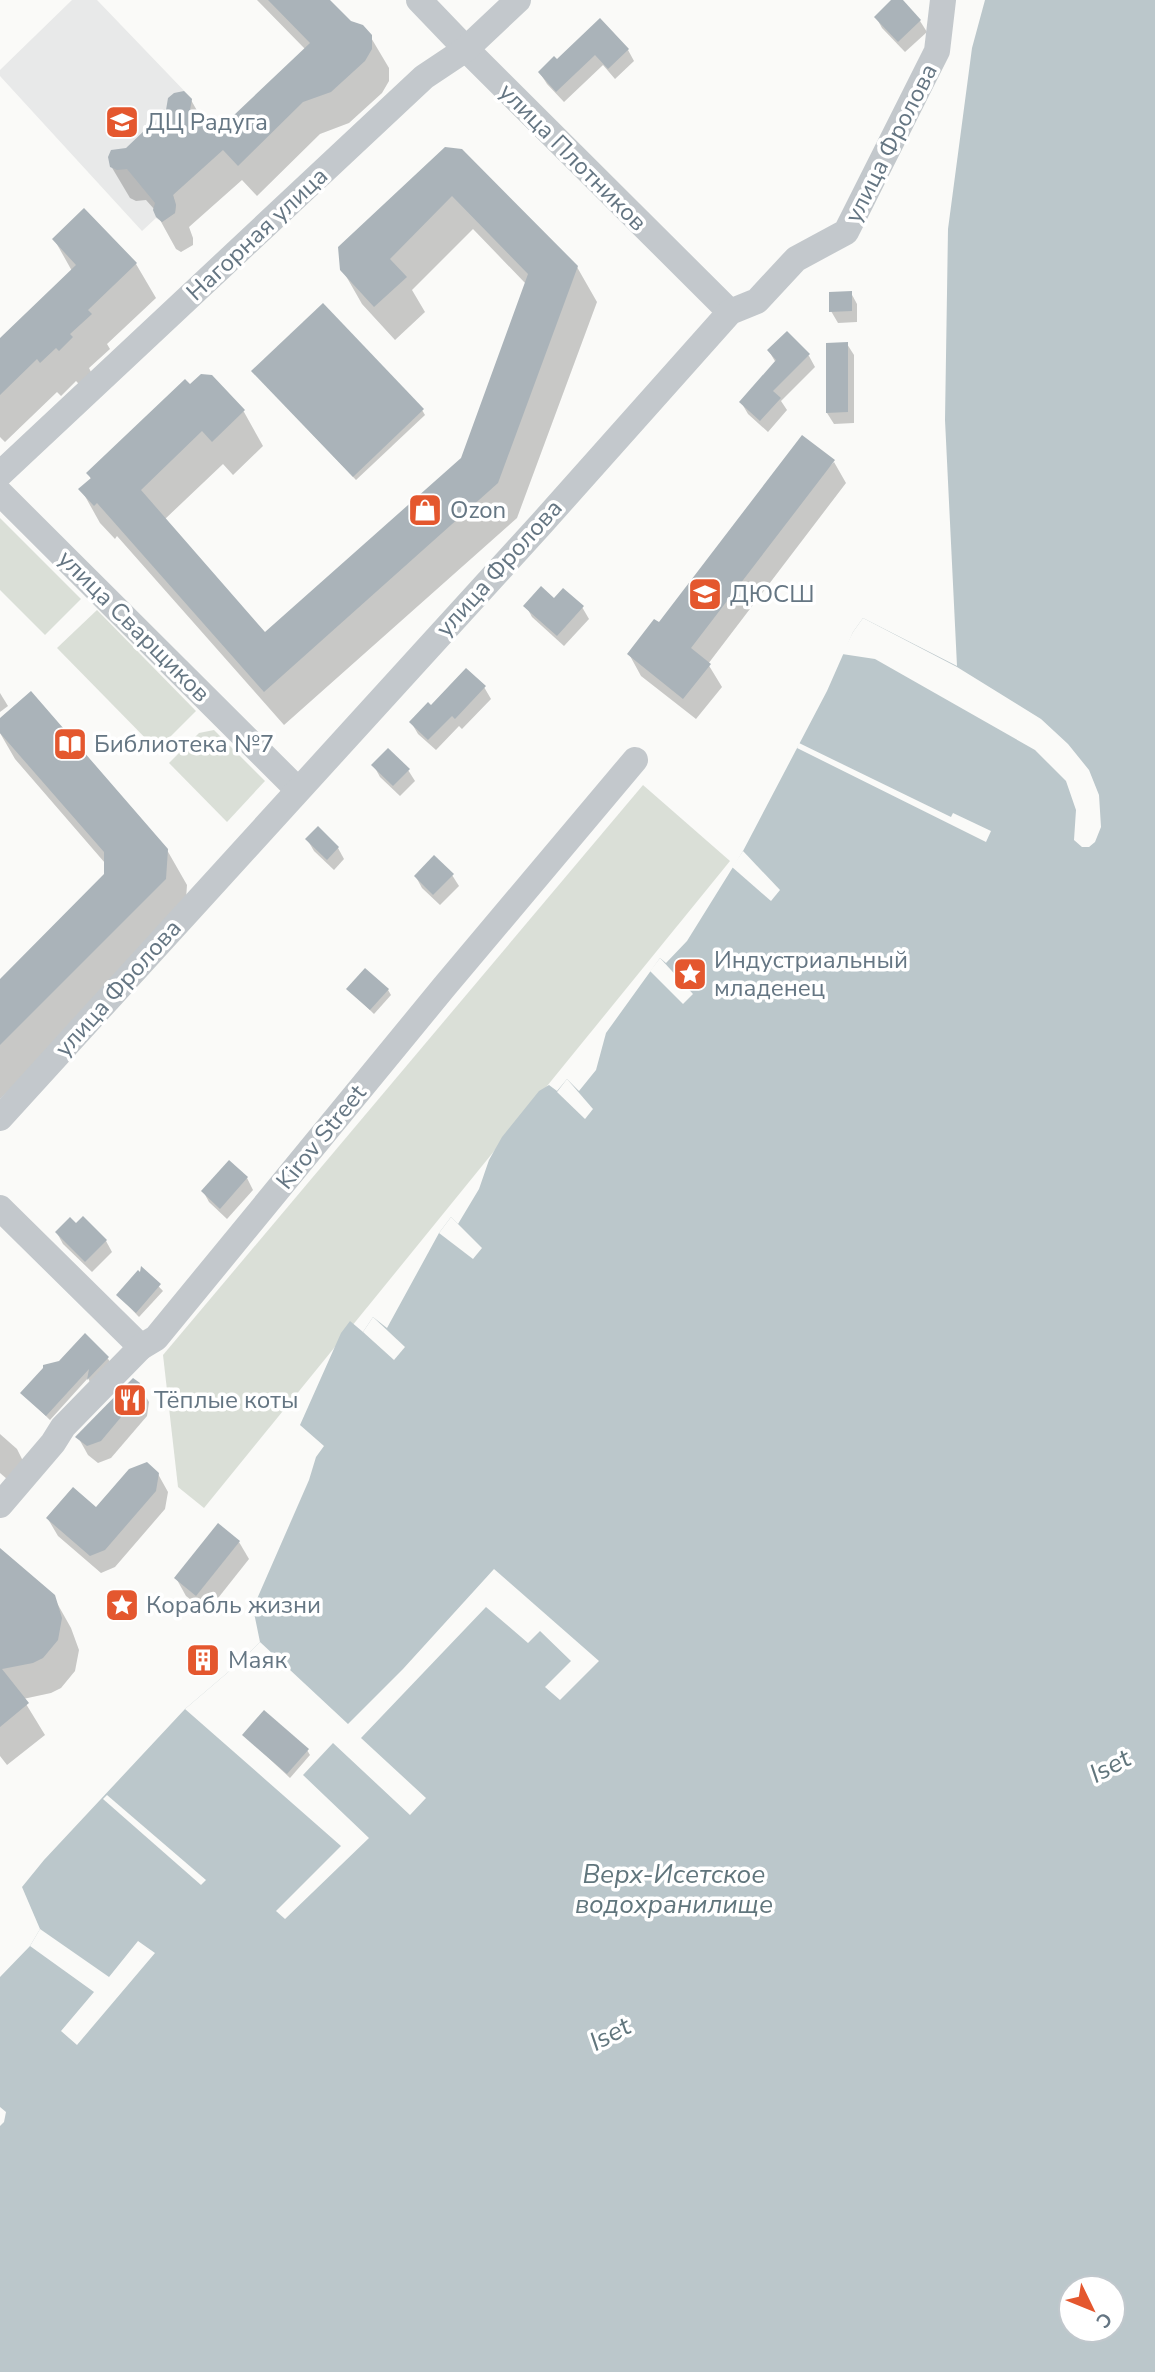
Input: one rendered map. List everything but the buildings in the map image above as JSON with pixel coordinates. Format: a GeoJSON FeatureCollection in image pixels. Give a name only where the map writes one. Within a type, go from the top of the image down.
{"type":"FeatureCollection","features":[{"type":"Feature","properties":{"kind":"street","name":"улица Плотников"},"geometry":{"type":"LineString","coordinates":[[419,0],[730,312]]}},
{"type":"Feature","properties":{"kind":"street","name":"Нагорная улица"},"geometry":{"type":"LineString","coordinates":[[0,474],[424,77],[466,49],[518,0]]}},
{"type":"Feature","properties":{"kind":"street","name":"улица Фролова"},"geometry":{"type":"LineString","coordinates":[[0,1118],[542,523],[730,312],[757,301],[796,259],[846,232],[937,51],[943,0]]}},
{"type":"Feature","properties":{"kind":"street","name":"улица Сварщиков"},"geometry":{"type":"LineString","coordinates":[[0,493],[297,789]]}},
{"type":"Feature","properties":{"kind":"street","name":"Kirov Street"},"geometry":{"type":"LineString","coordinates":[[0,1505],[53,1443],[63,1427],[141,1347],[156,1338],[635,760]]}},
{"type":"Feature","properties":{"kind":"street"},"geometry":{"type":"LineString","coordinates":[[0,1208],[141,1347]]}},
{"type":"Feature","properties":{"kind":"shaded area","name":"ДЦ Радуга"},"geometry":{"type":"Polygon","coordinates":[[[72,0],[97,0],[192,99],[190,110],[214,134],[173,195],[175,213],[162,222],[156,218],[142,231],[0,76],[0,70],[72,0]]]}},
{"type":"Feature","properties":{"kind":"shaded area"},"geometry":{"type":"Polygon","coordinates":[[[0,518],[81,599],[45,635],[0,590],[0,518]]]}},
{"type":"Feature","properties":{"kind":"shaded area"},"geometry":{"type":"Polygon","coordinates":[[[97,610],[196,711],[157,750],[57,648],[97,610]]]}},
{"type":"Feature","properties":{"kind":"shaded area"},"geometry":{"type":"Polygon","coordinates":[[[214,730],[265,781],[227,822],[169,763],[199,733],[214,730]]]}},
{"type":"Feature","properties":{"kind":"shaded area"},"geometry":{"type":"Polygon","coordinates":[[[643,785],[730,861],[204,1508],[178,1487],[163,1355],[643,785]]]}},
{"type":"Feature","properties":{"kind":"water","name":"Верх-Исетское водохранилище"},"geometry":{"type":"Polygon","coordinates":[[[985,0],[1155,0],[1155,2372],[0,2372],[0,2126],[4,2122],[6,2112],[0,2107],[0,1977],[30,1946],[40,1929],[22,1887],[185,1709],[260,1642],[253,1608],[309,1480],[316,1457],[324,1446],[300,1425],[341,1333],[350,1321],[363,1332],[373,1317],[387,1328],[439,1233],[451,1217],[458,1224],[479,1189],[489,1160],[502,1137],[539,1091],[549,1085],[557,1091],[567,1079],[579,1091],[596,1070],[606,1033],[660,958],[666,963],[687,941],[743,851],[827,691],[853,632],[863,618],[957,666],[945,420],[948,229],[972,48],[985,0]]]}},
{"type":"Feature","properties":{"kind":"pier"},"geometry":{"type":"Polygon","coordinates":[[[863,618],[957,667],[1041,719],[1068,744],[1089,770],[1099,795],[1101,827],[1095,842],[1089,847],[1082,847],[1074,840],[1076,810],[1066,781],[1035,750],[875,659],[842,654],[863,618]]]}},
{"type":"Feature","properties":{"kind":"pier"},"geometry":{"type":"Polygon","coordinates":[[[799,743],[951,817],[953,813],[991,831],[986,842],[797,748],[799,743]]]}},
{"type":"Feature","properties":{"kind":"pier"},"geometry":{"type":"Polygon","coordinates":[[[743,851],[780,890],[771,901],[732,867],[743,851]]]}},
{"type":"Feature","properties":{"kind":"pier"},"geometry":{"type":"Polygon","coordinates":[[[660,958],[693,994],[683,1004],[650,971],[660,958]]]}},
{"type":"Feature","properties":{"kind":"pier"},"geometry":{"type":"Polygon","coordinates":[[[567,1079],[593,1109],[585,1119],[557,1092],[567,1079]]]}},
{"type":"Feature","properties":{"kind":"pier"},"geometry":{"type":"Polygon","coordinates":[[[451,1217],[482,1248],[473,1259],[439,1233],[451,1217]]]}},
{"type":"Feature","properties":{"kind":"pier"},"geometry":{"type":"Polygon","coordinates":[[[373,1317],[405,1347],[394,1360],[363,1332],[373,1317]]]}},
{"type":"Feature","properties":{"kind":"pier"},"geometry":{"type":"Polygon","coordinates":[[[494,1569],[599,1661],[560,1700],[545,1687],[571,1661],[540,1631],[528,1643],[486,1607],[361,1738],[426,1798],[410,1815],[333,1743],[303,1775],[369,1838],[285,1919],[276,1911],[341,1846],[185,1709],[260,1642],[348,1724],[403,1669],[494,1569]]]}},
{"type":"Feature","properties":{"kind":"pier"},"geometry":{"type":"Polygon","coordinates":[[[107,1795],[206,1880],[201,1885],[103,1799],[107,1795]]]}},
{"type":"Feature","properties":{"kind":"pier"},"geometry":{"type":"Polygon","coordinates":[[[40,1929],[109,1977],[138,1941],[155,1953],[77,2045],[61,2031],[94,1992],[30,1946],[40,1929]]]}},
{"type":"Feature","properties":{"kind":"place","name":"ДЦ Радуга"},"geometry":{"type":"Point","coordinates":[122,122]}},
{"type":"Feature","properties":{"kind":"place","name":"Ozon"},"geometry":{"type":"Point","coordinates":[425,510]}},
{"type":"Feature","properties":{"kind":"place","name":"ДЮСШ"},"geometry":{"type":"Point","coordinates":[705,594]}},
{"type":"Feature","properties":{"kind":"place","name":"Библиотека №7"},"geometry":{"type":"Point","coordinates":[70,744]}},
{"type":"Feature","properties":{"kind":"place","name":"Индустриальный младенец"},"geometry":{"type":"Point","coordinates":[690,974]}},
{"type":"Feature","properties":{"kind":"place","name":"Тёплые коты"},"geometry":{"type":"Point","coordinates":[130,1400]}},
{"type":"Feature","properties":{"kind":"place","name":"Корабль жизни"},"geometry":{"type":"Point","coordinates":[122,1605]}},
{"type":"Feature","properties":{"kind":"place","name":"Маяк"},"geometry":{"type":"Point","coordinates":[203,1660]}},
{"type":"Feature","properties":{"kind":"water label","name":"Iset"},"geometry":{"type":"Point","coordinates":[1110,1766]}},
{"type":"Feature","properties":{"kind":"water label","name":"Iset"},"geometry":{"type":"Point","coordinates":[610,2034]}}]}
